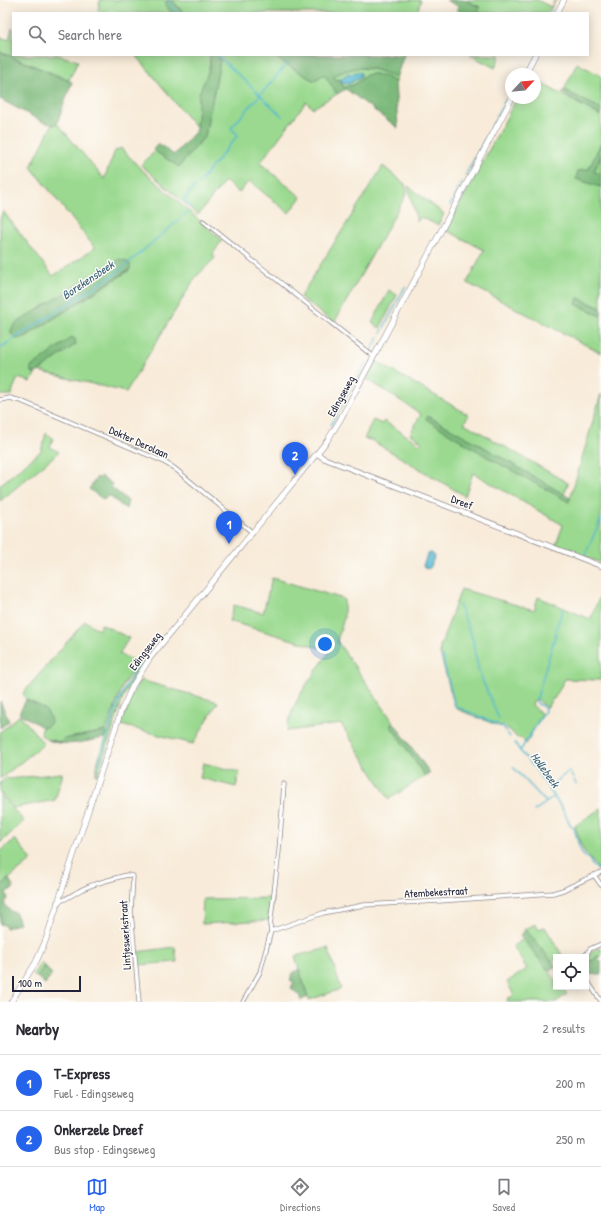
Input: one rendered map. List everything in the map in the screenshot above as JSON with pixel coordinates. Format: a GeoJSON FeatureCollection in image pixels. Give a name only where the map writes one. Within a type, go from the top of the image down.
{"type":"FeatureCollection","features":[{"type":"Feature","properties":{"kind":"main road"},"geometry":{"type":"LineString","coordinates":[[558,12],[564,0]]}},
{"type":"Feature","properties":{"kind":"main road"},"geometry":{"type":"LineString","coordinates":[[527,68],[534,56]]}},
{"type":"Feature","properties":{"kind":"main road","name":"Edingseweg"},"geometry":{"type":"LineString","coordinates":[[11,1002],[36,962],[45,942],[124,703],[132,685],[141,670],[317,454],[340,420],[509,104]]}},
{"type":"Feature","properties":{"kind":"street"},"geometry":{"type":"LineString","coordinates":[[203,221],[374,357]]}},
{"type":"Feature","properties":{"kind":"street","name":"Dokter Derolaan"},"geometry":{"type":"LineString","coordinates":[[0,400],[10,398],[21,401],[162,461],[174,468],[253,533]]}},
{"type":"Feature","properties":{"kind":"street","name":"Dreef"},"geometry":{"type":"LineString","coordinates":[[317,454],[323,458],[601,566]]}},
{"type":"Feature","properties":{"kind":"street"},"geometry":{"type":"LineString","coordinates":[[243,1002],[260,972],[271,931],[270,926],[280,851],[284,784]]}},
{"type":"Feature","properties":{"kind":"street","name":"Atembekestraat"},"geometry":{"type":"LineString","coordinates":[[271,931],[323,912],[364,905],[553,893],[563,890],[601,872]]}},
{"type":"Feature","properties":{"kind":"street","name":"Lintjeswerkstraat"},"geometry":{"type":"LineString","coordinates":[[57,902],[64,901],[70,896],[90,886],[127,875],[133,876],[131,912],[139,1002]]}},
{"type":"Feature","properties":{"kind":"street"},"geometry":{"type":"LineString","coordinates":[[594,875],[601,885]]}},
{"type":"Feature","properties":{"kind":"street"},"geometry":{"type":"LineString","coordinates":[[586,954],[590,949],[601,944]]}},
{"type":"Feature","properties":{"kind":"street"},"geometry":{"type":"LineString","coordinates":[[589,983],[601,1001]]}},
{"type":"Feature","properties":{"kind":"green space"},"geometry":{"type":"Polygon","coordinates":[[[100,0],[169,0],[164,4],[171,12],[100,12],[98,10],[100,0]]]}},
{"type":"Feature","properties":{"kind":"green space"},"geometry":{"type":"Polygon","coordinates":[[[169,0],[172,0],[183,12],[171,12],[164,4],[169,0]]]}},
{"type":"Feature","properties":{"kind":"green space"},"geometry":{"type":"Polygon","coordinates":[[[172,0],[421,0],[417,12],[183,12],[172,0]]]}},
{"type":"Feature","properties":{"kind":"green space"},"geometry":{"type":"Polygon","coordinates":[[[446,0],[464,0],[480,7],[478,12],[461,12],[457,10],[458,6],[446,0]]]}},
{"type":"Feature","properties":{"kind":"green space"},"geometry":{"type":"Polygon","coordinates":[[[464,0],[537,0],[551,7],[556,0],[549,12],[478,12],[480,7],[464,0]]]}},
{"type":"Feature","properties":{"kind":"green space"},"geometry":{"type":"Polygon","coordinates":[[[12,28],[12,56],[61,56],[78,61],[69,80],[0,52],[0,37],[9,40],[12,28]]]}},
{"type":"Feature","properties":{"kind":"green space"},"geometry":{"type":"Polygon","coordinates":[[[0,52],[72,82],[57,123],[54,125],[43,122],[0,99],[0,52]]]}},
{"type":"Feature","properties":{"kind":"green space"},"geometry":{"type":"Polygon","coordinates":[[[137,56],[210,56],[208,73],[196,128],[137,56]]]}},
{"type":"Feature","properties":{"kind":"green space"},"geometry":{"type":"Polygon","coordinates":[[[210,56],[218,56],[220,61],[205,136],[179,167],[153,150],[158,143],[174,155],[196,131],[199,93],[210,68],[210,56]]]}},
{"type":"Feature","properties":{"kind":"green space"},"geometry":{"type":"Polygon","coordinates":[[[218,56],[273,56],[314,81],[324,74],[337,94],[313,108],[306,102],[260,163],[301,197],[289,213],[249,181],[239,193],[225,181],[198,215],[141,165],[155,151],[179,167],[205,136],[220,61],[218,56]]]}},
{"type":"Feature","properties":{"kind":"green space"},"geometry":{"type":"Polygon","coordinates":[[[273,56],[292,56],[293,59],[297,56],[404,56],[396,78],[380,71],[365,68],[350,69],[334,76],[336,80],[340,79],[343,87],[353,85],[368,74],[376,74],[395,82],[398,128],[346,89],[337,94],[324,74],[314,81],[273,56]]]}},
{"type":"Feature","properties":{"kind":"green space"},"geometry":{"type":"Polygon","coordinates":[[[472,56],[500,56],[495,68],[472,56]]]}},
{"type":"Feature","properties":{"kind":"green space"},"geometry":{"type":"Polygon","coordinates":[[[577,63],[601,76],[601,109],[564,90],[577,63]]]}},
{"type":"Feature","properties":{"kind":"green space"},"geometry":{"type":"Polygon","coordinates":[[[356,68],[372,69],[381,72],[396,78],[395,82],[380,75],[368,74],[353,85],[343,87],[342,83],[350,82],[361,76],[348,73],[341,81],[340,79],[336,81],[334,76],[356,68]]]}},
{"type":"Feature","properties":{"kind":"green space"},"geometry":{"type":"Polygon","coordinates":[[[541,83],[601,116],[601,143],[589,169],[578,171],[576,179],[601,187],[601,308],[578,298],[576,304],[601,316],[601,353],[467,283],[484,250],[446,230],[514,104],[541,104],[541,83]]]}},
{"type":"Feature","properties":{"kind":"green space"},"geometry":{"type":"Polygon","coordinates":[[[564,90],[601,109],[601,116],[562,93],[564,90]]]}},
{"type":"Feature","properties":{"kind":"green space"},"geometry":{"type":"Polygon","coordinates":[[[57,123],[104,179],[115,151],[121,148],[141,169],[222,240],[213,254],[215,258],[195,278],[126,392],[38,371],[75,344],[31,371],[35,374],[31,382],[18,378],[12,395],[0,395],[0,219],[3,211],[53,276],[95,248],[31,167],[52,125],[57,123]],[[130,270],[16,339],[25,337],[130,270]]]}},
{"type":"Feature","properties":{"kind":"green space"},"geometry":{"type":"Polygon","coordinates":[[[601,143],[601,155],[594,172],[601,174],[601,187],[576,179],[578,171],[589,169],[601,143]]]}},
{"type":"Feature","properties":{"kind":"green space"},"geometry":{"type":"Polygon","coordinates":[[[601,155],[601,174],[594,172],[601,155]]]}},
{"type":"Feature","properties":{"kind":"green space"},"geometry":{"type":"Polygon","coordinates":[[[383,166],[405,184],[407,193],[334,323],[300,297],[383,166]]]}},
{"type":"Feature","properties":{"kind":"green space"},"geometry":{"type":"Polygon","coordinates":[[[408,186],[444,214],[438,225],[420,217],[417,222],[408,186]]]}},
{"type":"Feature","properties":{"kind":"green space"},"geometry":{"type":"Polygon","coordinates":[[[119,259],[130,264],[130,269],[25,337],[16,339],[11,334],[11,330],[15,324],[119,259]]]}},
{"type":"Feature","properties":{"kind":"green space"},"geometry":{"type":"Polygon","coordinates":[[[389,290],[397,295],[380,328],[372,323],[389,290]]]}},
{"type":"Feature","properties":{"kind":"green space"},"geometry":{"type":"Polygon","coordinates":[[[578,298],[601,308],[601,316],[576,304],[578,298]]]}},
{"type":"Feature","properties":{"kind":"green space"},"geometry":{"type":"Polygon","coordinates":[[[72,337],[75,339],[76,344],[35,374],[31,371],[31,367],[72,337]]]}},
{"type":"Feature","properties":{"kind":"green space"},"geometry":{"type":"Polygon","coordinates":[[[377,362],[469,415],[464,423],[568,483],[564,495],[477,443],[569,502],[601,394],[601,563],[556,545],[563,525],[473,473],[465,496],[371,440],[364,439],[373,420],[382,424],[384,421],[420,444],[422,442],[410,434],[421,414],[367,379],[377,362]]]}},
{"type":"Feature","properties":{"kind":"green space"},"geometry":{"type":"Polygon","coordinates":[[[428,416],[570,498],[569,502],[489,458],[426,419],[428,416]]]}},
{"type":"Feature","properties":{"kind":"green space"},"geometry":{"type":"Polygon","coordinates":[[[46,433],[53,438],[50,447],[59,452],[0,501],[0,485],[41,451],[46,433]]]}},
{"type":"Feature","properties":{"kind":"green space"},"geometry":{"type":"Polygon","coordinates":[[[101,476],[112,484],[111,487],[128,501],[126,509],[108,495],[104,500],[89,489],[97,477],[100,479],[101,476]]]}},
{"type":"Feature","properties":{"kind":"green space"},"geometry":{"type":"Polygon","coordinates":[[[272,578],[344,599],[344,618],[337,641],[394,723],[391,725],[425,776],[389,799],[341,724],[287,731],[289,720],[298,699],[330,651],[229,621],[234,605],[263,613],[272,578]]]}},
{"type":"Feature","properties":{"kind":"green space"},"geometry":{"type":"Polygon","coordinates":[[[461,589],[534,610],[538,597],[590,619],[601,594],[601,680],[565,679],[554,699],[552,699],[547,708],[537,699],[533,701],[532,705],[542,714],[526,744],[521,737],[517,738],[503,725],[501,727],[457,709],[454,704],[440,653],[440,647],[461,589]]]}},
{"type":"Feature","properties":{"kind":"green space"},"geometry":{"type":"Polygon","coordinates":[[[85,621],[99,630],[101,624],[129,638],[119,654],[138,662],[123,685],[106,731],[64,739],[63,743],[48,740],[41,735],[42,727],[49,725],[42,707],[26,700],[23,693],[85,621]]]}},
{"type":"Feature","properties":{"kind":"green space"},"geometry":{"type":"Polygon","coordinates":[[[150,651],[151,654],[136,673],[123,698],[98,774],[96,775],[99,758],[122,694],[134,672],[150,651]]]}},
{"type":"Feature","properties":{"kind":"green space"},"geometry":{"type":"Polygon","coordinates":[[[140,680],[218,702],[193,744],[121,725],[131,696],[140,680]]]}},
{"type":"Feature","properties":{"kind":"green space"},"geometry":{"type":"Polygon","coordinates":[[[26,700],[46,710],[51,723],[46,727],[42,727],[19,713],[26,700]]]}},
{"type":"Feature","properties":{"kind":"green space"},"geometry":{"type":"Polygon","coordinates":[[[0,701],[9,721],[0,728],[0,701]]]}},
{"type":"Feature","properties":{"kind":"green space"},"geometry":{"type":"Polygon","coordinates":[[[20,715],[44,744],[0,779],[0,732],[20,715]]]}},
{"type":"Feature","properties":{"kind":"green space"},"geometry":{"type":"Polygon","coordinates":[[[394,723],[430,773],[425,776],[390,725],[394,723]]]}},
{"type":"Feature","properties":{"kind":"green space"},"geometry":{"type":"Polygon","coordinates":[[[106,731],[105,738],[69,744],[62,743],[63,739],[106,731]]]}},
{"type":"Feature","properties":{"kind":"green space"},"geometry":{"type":"Polygon","coordinates":[[[203,763],[240,772],[236,787],[200,778],[203,763]]]}},
{"type":"Feature","properties":{"kind":"green space"},"geometry":{"type":"Polygon","coordinates":[[[62,773],[55,800],[14,808],[0,793],[0,783],[7,777],[8,779],[62,773]]]}},
{"type":"Feature","properties":{"kind":"green space"},"geometry":{"type":"Polygon","coordinates":[[[0,795],[24,821],[0,843],[0,795]]]}},
{"type":"Feature","properties":{"kind":"green space"},"geometry":{"type":"Polygon","coordinates":[[[601,808],[601,869],[599,870],[584,851],[575,826],[601,808]]]}},
{"type":"Feature","properties":{"kind":"green space"},"geometry":{"type":"Polygon","coordinates":[[[15,839],[32,860],[0,886],[0,852],[15,839]]]}},
{"type":"Feature","properties":{"kind":"green space"},"geometry":{"type":"Polygon","coordinates":[[[9,879],[14,888],[6,892],[8,899],[5,901],[5,905],[12,912],[15,912],[20,923],[6,928],[5,925],[0,924],[0,886],[9,879]]]}},
{"type":"Feature","properties":{"kind":"green space"},"geometry":{"type":"Polygon","coordinates":[[[273,898],[270,920],[202,924],[203,899],[273,898]]]}},
{"type":"Feature","properties":{"kind":"green space"},"geometry":{"type":"Polygon","coordinates":[[[536,924],[538,929],[545,927],[561,954],[553,954],[552,962],[524,929],[536,924]]]}},
{"type":"Feature","properties":{"kind":"green space"},"geometry":{"type":"Polygon","coordinates":[[[526,930],[553,962],[553,968],[549,971],[520,935],[526,930]]]}},
{"type":"Feature","properties":{"kind":"green space"},"geometry":{"type":"Polygon","coordinates":[[[523,939],[553,976],[553,990],[564,990],[567,994],[556,1002],[508,1002],[507,999],[514,995],[507,982],[527,969],[513,946],[523,939]]]}},
{"type":"Feature","properties":{"kind":"green space"},"geometry":{"type":"Polygon","coordinates":[[[175,947],[177,962],[138,965],[137,952],[175,947]]]}},
{"type":"Feature","properties":{"kind":"green space"},"geometry":{"type":"Polygon","coordinates":[[[328,948],[341,989],[309,1000],[295,956],[328,948]]]}},
{"type":"Feature","properties":{"kind":"green space"},"geometry":{"type":"Polygon","coordinates":[[[598,948],[601,948],[601,957],[597,956],[592,961],[589,961],[591,953],[598,948]]]}},
{"type":"Feature","properties":{"kind":"green space"},"geometry":{"type":"Polygon","coordinates":[[[599,956],[598,959],[601,961],[601,975],[589,974],[589,961],[592,961],[599,956]]]}},
{"type":"Feature","properties":{"kind":"green space"},"geometry":{"type":"Polygon","coordinates":[[[41,962],[44,966],[37,977],[33,975],[41,962]]]}},
{"type":"Feature","properties":{"kind":"green space"},"geometry":{"type":"Polygon","coordinates":[[[44,966],[52,974],[45,984],[37,977],[44,966]]]}},
{"type":"Feature","properties":{"kind":"green space"},"geometry":{"type":"Polygon","coordinates":[[[299,969],[308,997],[301,1000],[299,995],[291,988],[294,982],[290,980],[293,973],[299,969]]]}},
{"type":"Feature","properties":{"kind":"water"},"geometry":{"type":"Polygon","coordinates":[[[356,72],[361,73],[361,76],[349,84],[342,83],[341,79],[343,77],[356,72]]]}},
{"type":"Feature","properties":{"kind":"water"},"geometry":{"type":"Polygon","coordinates":[[[428,553],[432,553],[434,557],[431,567],[428,569],[423,565],[428,553]]]}},
{"type":"Feature","properties":{"kind":"waterway","name":"Borekensbeek"},"geometry":{"type":"LineString","coordinates":[[169,2],[176,12]]}},
{"type":"Feature","properties":{"kind":"waterway","name":"Borekensbeek"},"geometry":{"type":"LineString","coordinates":[[218,56],[253,88]]}},
{"type":"Feature","properties":{"kind":"waterway"},"geometry":{"type":"LineString","coordinates":[[264,99],[260,95],[288,63]]}},
{"type":"Feature","properties":{"kind":"waterway","name":"Borekensbeek"},"geometry":{"type":"LineString","coordinates":[[198,184],[238,135],[231,128],[260,95],[255,90]]}},
{"type":"Feature","properties":{"kind":"waterway"},"geometry":{"type":"LineString","coordinates":[[266,101],[282,116]]}},
{"type":"Feature","properties":{"kind":"waterway"},"geometry":{"type":"LineString","coordinates":[[496,117],[505,101]]}},
{"type":"Feature","properties":{"kind":"waterway"},"geometry":{"type":"LineString","coordinates":[[465,176],[495,120]]}},
{"type":"Feature","properties":{"kind":"waterway"},"geometry":{"type":"LineString","coordinates":[[450,205],[462,181]]}},
{"type":"Feature","properties":{"kind":"waterway","name":"Borekensbeek"},"geometry":{"type":"LineString","coordinates":[[191,208],[184,200],[195,186]]}},
{"type":"Feature","properties":{"kind":"waterway","name":"Borekensbeek"},"geometry":{"type":"LineString","coordinates":[[184,216],[188,212]]}},
{"type":"Feature","properties":{"kind":"waterway","name":"Borekensbeek"},"geometry":{"type":"LineString","coordinates":[[0,348],[118,272],[180,219]]}},
{"type":"Feature","properties":{"kind":"waterway"},"geometry":{"type":"LineString","coordinates":[[381,333],[405,287]]}},
{"type":"Feature","properties":{"kind":"waterway"},"geometry":{"type":"LineString","coordinates":[[371,351],[379,337]]}},
{"type":"Feature","properties":{"kind":"waterway"},"geometry":{"type":"LineString","coordinates":[[331,425],[366,362]]}},
{"type":"Feature","properties":{"kind":"waterway"},"geometry":{"type":"LineString","coordinates":[[585,555],[601,519]]}},
{"type":"Feature","properties":{"kind":"waterway"},"geometry":{"type":"LineString","coordinates":[[459,605],[473,640],[479,672],[499,719]]}},
{"type":"Feature","properties":{"kind":"waterway","name":"Hollebeek"},"geometry":{"type":"LineString","coordinates":[[556,630],[563,608]]}},
{"type":"Feature","properties":{"kind":"waterway","name":"Hollebeek"},"geometry":{"type":"LineString","coordinates":[[556,633],[536,701],[544,707],[545,711],[520,751],[534,767],[574,828],[583,855],[589,859],[592,865],[598,870]]}},
{"type":"Feature","properties":{"kind":"waterway"},"geometry":{"type":"LineString","coordinates":[[98,765],[123,692],[138,666],[148,654]]}},
{"type":"Feature","properties":{"kind":"waterway"},"geometry":{"type":"LineString","coordinates":[[442,656],[455,706],[503,727],[510,737]]}},
{"type":"Feature","properties":{"kind":"waterway"},"geometry":{"type":"LineString","coordinates":[[515,743],[520,751]]}},
{"type":"Feature","properties":{"kind":"waterway"},"geometry":{"type":"LineString","coordinates":[[513,767],[546,802]]}},
{"type":"Feature","properties":{"kind":"waterway"},"geometry":{"type":"LineString","coordinates":[[549,787],[569,771],[576,784]]}},
{"type":"Feature","properties":{"kind":"waterway"},"geometry":{"type":"LineString","coordinates":[[534,811],[554,797]]}},
{"type":"Feature","properties":{"kind":"place","name":"Onkerzele Dreef"},"geometry":{"type":"Point","coordinates":[295,475]}},
{"type":"Feature","properties":{"kind":"place","name":"T-Express"},"geometry":{"type":"Point","coordinates":[229,544]}}]}
